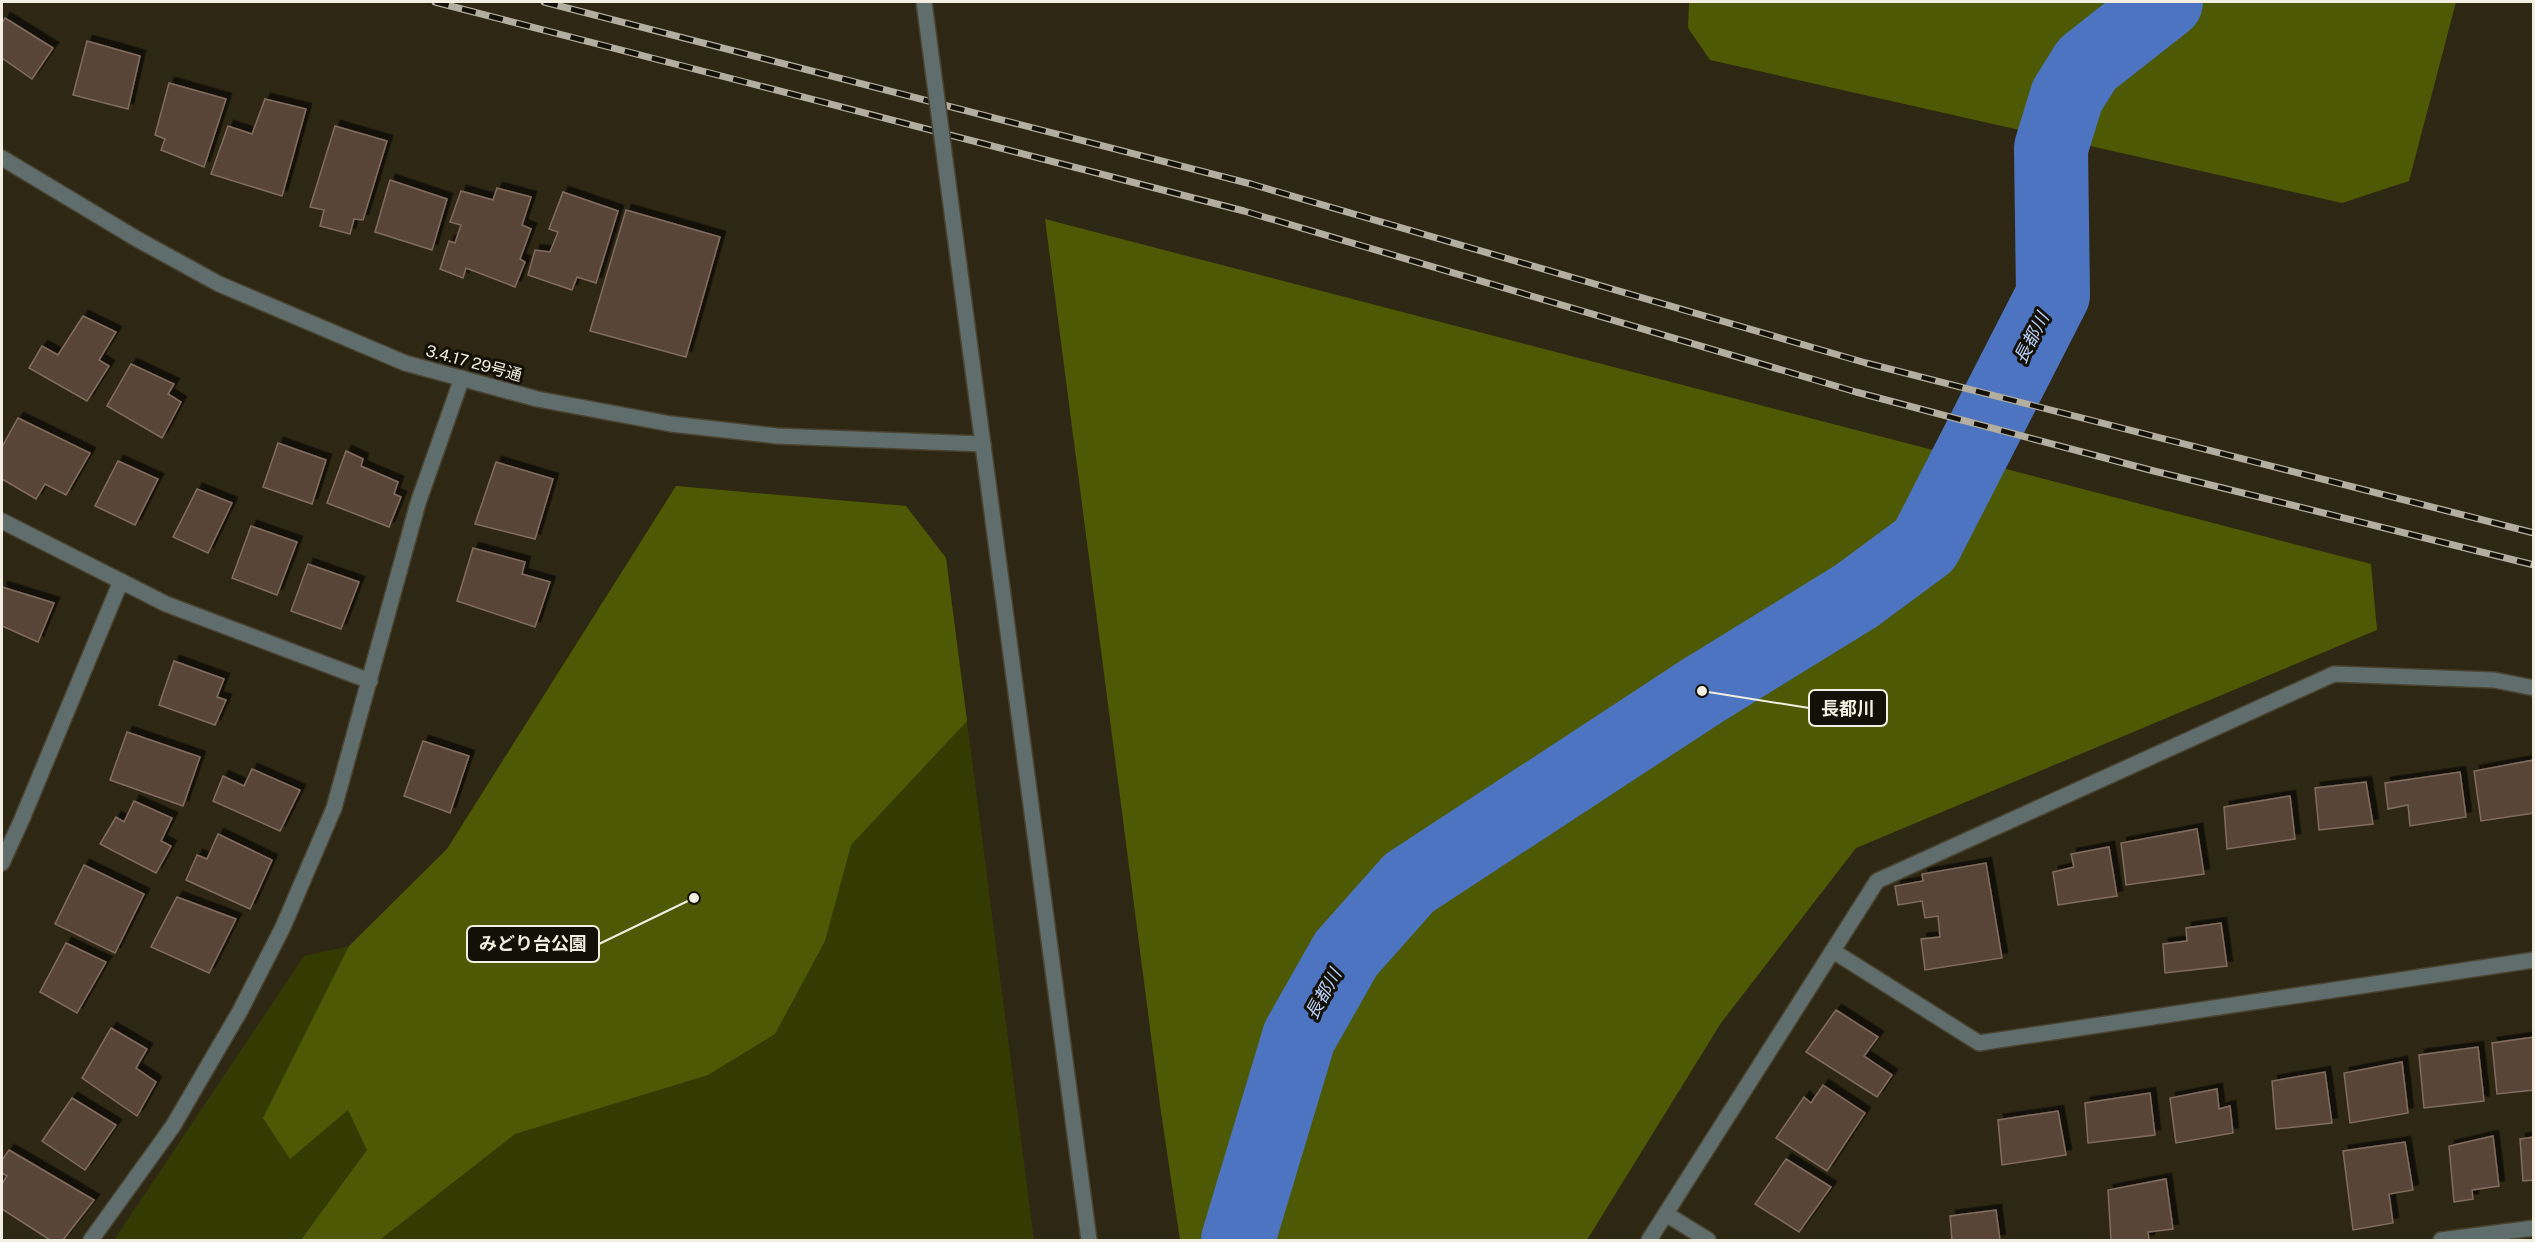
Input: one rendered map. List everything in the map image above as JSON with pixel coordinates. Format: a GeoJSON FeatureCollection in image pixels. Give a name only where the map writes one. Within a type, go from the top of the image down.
{"type":"FeatureCollection","features":[{"type":"Feature","properties":{"kind":"street"},"geometry":{"type":"LineString","coordinates":[[924,2],[1089,1240]]}},
{"type":"Feature","properties":{"kind":"street","name":"3.4.17 29号通"},"geometry":{"type":"LineString","coordinates":[[2,158],[136,239],[219,284],[405,363],[537,399],[671,424],[777,436],[983,444]]}},
{"type":"Feature","properties":{"kind":"street"},"geometry":{"type":"LineString","coordinates":[[91,1240],[173,1126],[240,1011],[283,927],[334,808],[418,503],[462,378]]}},
{"type":"Feature","properties":{"kind":"street"},"geometry":{"type":"LineString","coordinates":[[2,521],[166,604],[370,681]]}},
{"type":"Feature","properties":{"kind":"street"},"geometry":{"type":"LineString","coordinates":[[2,863],[121,580]]}},
{"type":"Feature","properties":{"kind":"street"},"geometry":{"type":"LineString","coordinates":[[1649,1240],[1877,881],[2334,674],[2494,680],[2534,688]]}},
{"type":"Feature","properties":{"kind":"street"},"geometry":{"type":"LineString","coordinates":[[1833,951],[1979,1043],[2534,960]]}},
{"type":"Feature","properties":{"kind":"street"},"geometry":{"type":"LineString","coordinates":[[1666,1214],[1708,1240]]}},
{"type":"Feature","properties":{"kind":"street"},"geometry":{"type":"LineString","coordinates":[[2441,1240],[2534,1228]]}},
{"type":"Feature","properties":{"kind":"green space"},"geometry":{"type":"Polygon","coordinates":[[[1689,2],[2456,2],[2409,181],[2342,203],[1710,60],[1688,28],[1689,2]]]}},
{"type":"Feature","properties":{"kind":"green space"},"geometry":{"type":"Polygon","coordinates":[[[1045,219],[2371,564],[2377,630],[1856,848],[1721,1023],[1587,1240],[1180,1240],[1160,1105],[1045,219]]]}},
{"type":"Feature","properties":{"kind":"green space"},"geometry":{"type":"Polygon","coordinates":[[[676,486],[906,506],[946,558],[1034,1240],[114,1240],[304,956],[350,946],[447,849],[676,486]]]}},
{"type":"Feature","properties":{"kind":"green space"},"geometry":{"type":"Polygon","coordinates":[[[676,486],[906,506],[946,558],[967,721],[851,845],[825,941],[775,1034],[708,1075],[515,1134],[382,1240],[301,1240],[367,1150],[348,1110],[290,1159],[263,1118],[349,946],[447,849],[676,486]]]}},
{"type":"Feature","properties":{"kind":"building"},"geometry":{"type":"Polygon","coordinates":[[[5,18],[53,48],[32,79],[2,58],[2,23],[5,18]]]}},
{"type":"Feature","properties":{"kind":"building"},"geometry":{"type":"Polygon","coordinates":[[[87,41],[140,56],[128,109],[73,95],[87,41]]]}},
{"type":"Feature","properties":{"kind":"building"},"geometry":{"type":"Polygon","coordinates":[[[169,83],[226,99],[204,167],[161,150],[165,139],[155,135],[169,83]]]}},
{"type":"Feature","properties":{"kind":"building"},"geometry":{"type":"Polygon","coordinates":[[[265,99],[306,109],[282,196],[211,174],[228,126],[252,134],[265,99]]]}},
{"type":"Feature","properties":{"kind":"building"},"geometry":{"type":"Polygon","coordinates":[[[335,126],[387,141],[363,220],[354,219],[350,234],[320,226],[324,210],[310,207],[335,126]]]}},
{"type":"Feature","properties":{"kind":"building"},"geometry":{"type":"Polygon","coordinates":[[[390,180],[447,199],[432,250],[375,232],[390,180]]]}},
{"type":"Feature","properties":{"kind":"building"},"geometry":{"type":"Polygon","coordinates":[[[497,188],[531,197],[522,225],[531,229],[520,259],[525,262],[515,287],[466,268],[463,278],[440,269],[449,241],[455,243],[461,225],[450,222],[461,191],[493,200],[497,188]]]}},
{"type":"Feature","properties":{"kind":"building"},"geometry":{"type":"Polygon","coordinates":[[[563,192],[618,211],[596,283],[577,277],[572,290],[528,275],[535,250],[550,252],[558,232],[549,229],[563,192]]]}},
{"type":"Feature","properties":{"kind":"building"},"geometry":{"type":"Polygon","coordinates":[[[626,210],[720,237],[686,357],[590,331],[626,210]]]}},
{"type":"Feature","properties":{"kind":"building"},"geometry":{"type":"Polygon","coordinates":[[[83,316],[116,332],[99,360],[109,366],[87,401],[29,368],[42,346],[58,355],[83,316]]]}},
{"type":"Feature","properties":{"kind":"building"},"geometry":{"type":"Polygon","coordinates":[[[131,364],[174,384],[168,394],[181,402],[162,438],[107,406],[131,364]]]}},
{"type":"Feature","properties":{"kind":"building"},"geometry":{"type":"Polygon","coordinates":[[[18,418],[90,453],[66,495],[45,484],[36,499],[2,479],[2,447],[18,418]]]}},
{"type":"Feature","properties":{"kind":"building"},"geometry":{"type":"Polygon","coordinates":[[[278,443],[326,460],[312,504],[263,487],[278,443]]]}},
{"type":"Feature","properties":{"kind":"building"},"geometry":{"type":"Polygon","coordinates":[[[346,451],[363,459],[361,466],[398,482],[394,494],[401,497],[389,527],[327,503],[346,451]]]}},
{"type":"Feature","properties":{"kind":"building"},"geometry":{"type":"Polygon","coordinates":[[[118,461],[158,479],[135,525],[95,506],[118,461]]]}},
{"type":"Feature","properties":{"kind":"building"},"geometry":{"type":"Polygon","coordinates":[[[496,462],[553,479],[535,539],[475,524],[496,462]]]}},
{"type":"Feature","properties":{"kind":"building"},"geometry":{"type":"Polygon","coordinates":[[[197,489],[232,503],[208,553],[173,537],[197,489]]]}},
{"type":"Feature","properties":{"kind":"building"},"geometry":{"type":"Polygon","coordinates":[[[251,526],[297,542],[277,595],[232,578],[251,526]]]}},
{"type":"Feature","properties":{"kind":"building"},"geometry":{"type":"Polygon","coordinates":[[[473,548],[525,562],[522,574],[550,582],[535,627],[457,601],[473,548]]]}},
{"type":"Feature","properties":{"kind":"building"},"geometry":{"type":"Polygon","coordinates":[[[308,564],[359,582],[341,629],[291,611],[308,564]]]}},
{"type":"Feature","properties":{"kind":"building"},"geometry":{"type":"Polygon","coordinates":[[[2,587],[54,603],[38,642],[2,626],[2,587]]]}},
{"type":"Feature","properties":{"kind":"building"},"geometry":{"type":"Polygon","coordinates":[[[174,661],[224,679],[217,697],[226,700],[215,725],[159,705],[174,661]]]}},
{"type":"Feature","properties":{"kind":"building"},"geometry":{"type":"Polygon","coordinates":[[[127,732],[200,757],[183,806],[110,780],[127,732]]]}},
{"type":"Feature","properties":{"kind":"building"},"geometry":{"type":"Polygon","coordinates":[[[423,741],[469,756],[450,813],[404,796],[423,741]]]}},
{"type":"Feature","properties":{"kind":"building"},"geometry":{"type":"Polygon","coordinates":[[[2534,760],[2534,813],[2481,821],[2474,771],[2534,760]]]}},
{"type":"Feature","properties":{"kind":"building"},"geometry":{"type":"Polygon","coordinates":[[[252,769],[300,790],[280,831],[213,801],[223,776],[244,786],[252,769]]]}},
{"type":"Feature","properties":{"kind":"building"},"geometry":{"type":"Polygon","coordinates":[[[2460,772],[2466,817],[2410,826],[2408,805],[2388,809],[2385,783],[2460,772]]]}},
{"type":"Feature","properties":{"kind":"building"},"geometry":{"type":"Polygon","coordinates":[[[2366,782],[2373,824],[2319,830],[2315,788],[2366,782]]]}},
{"type":"Feature","properties":{"kind":"building"},"geometry":{"type":"Polygon","coordinates":[[[2290,796],[2295,839],[2227,849],[2224,807],[2290,796]]]}},
{"type":"Feature","properties":{"kind":"building"},"geometry":{"type":"Polygon","coordinates":[[[134,801],[172,818],[161,841],[171,846],[156,873],[100,844],[116,817],[124,822],[134,801]]]}},
{"type":"Feature","properties":{"kind":"building"},"geometry":{"type":"Polygon","coordinates":[[[2197,829],[2204,874],[2126,885],[2121,843],[2197,829]]]}},
{"type":"Feature","properties":{"kind":"building"},"geometry":{"type":"Polygon","coordinates":[[[218,834],[272,860],[250,909],[186,880],[197,855],[207,859],[218,834]]]}},
{"type":"Feature","properties":{"kind":"building"},"geometry":{"type":"Polygon","coordinates":[[[2109,847],[2117,896],[2058,905],[2053,872],[2074,867],[2071,854],[2109,847]]]}},
{"type":"Feature","properties":{"kind":"building"},"geometry":{"type":"Polygon","coordinates":[[[1986,863],[2002,958],[1925,970],[1921,939],[1940,937],[1938,916],[1925,918],[1922,901],[1898,905],[1895,886],[1923,881],[1922,874],[1986,863]]]}},
{"type":"Feature","properties":{"kind":"building"},"geometry":{"type":"Polygon","coordinates":[[[84,865],[144,894],[115,953],[55,924],[84,865]]]}},
{"type":"Feature","properties":{"kind":"building"},"geometry":{"type":"Polygon","coordinates":[[[177,897],[236,919],[209,973],[151,947],[177,897]]]}},
{"type":"Feature","properties":{"kind":"building"},"geometry":{"type":"Polygon","coordinates":[[[2221,923],[2227,966],[2165,973],[2163,944],[2187,941],[2186,928],[2221,923]]]}},
{"type":"Feature","properties":{"kind":"building"},"geometry":{"type":"Polygon","coordinates":[[[66,943],[106,962],[77,1013],[40,992],[66,943]]]}},
{"type":"Feature","properties":{"kind":"building"},"geometry":{"type":"Polygon","coordinates":[[[1836,1010],[1878,1037],[1864,1056],[1892,1075],[1877,1097],[1806,1052],[1836,1010]]]}},
{"type":"Feature","properties":{"kind":"building"},"geometry":{"type":"Polygon","coordinates":[[[111,1028],[147,1049],[136,1068],[156,1082],[137,1116],[82,1078],[111,1028]]]}},
{"type":"Feature","properties":{"kind":"building"},"geometry":{"type":"Polygon","coordinates":[[[2534,1037],[2534,1090],[2497,1094],[2492,1043],[2534,1037]]]}},
{"type":"Feature","properties":{"kind":"building"},"geometry":{"type":"Polygon","coordinates":[[[2478,1047],[2484,1101],[2424,1108],[2419,1055],[2478,1047]]]}},
{"type":"Feature","properties":{"kind":"building"},"geometry":{"type":"Polygon","coordinates":[[[2402,1062],[2408,1113],[2350,1123],[2344,1073],[2402,1062]]]}},
{"type":"Feature","properties":{"kind":"building"},"geometry":{"type":"Polygon","coordinates":[[[2325,1072],[2332,1123],[2276,1129],[2272,1081],[2325,1072]]]}},
{"type":"Feature","properties":{"kind":"building"},"geometry":{"type":"Polygon","coordinates":[[[1823,1085],[1865,1113],[1827,1171],[1776,1138],[1804,1097],[1811,1103],[1823,1085]]]}},
{"type":"Feature","properties":{"kind":"building"},"geometry":{"type":"Polygon","coordinates":[[[2217,1089],[2219,1109],[2230,1106],[2233,1133],[2176,1143],[2170,1098],[2217,1089]]]}},
{"type":"Feature","properties":{"kind":"building"},"geometry":{"type":"Polygon","coordinates":[[[2150,1093],[2155,1135],[2088,1143],[2085,1103],[2150,1093]]]}},
{"type":"Feature","properties":{"kind":"building"},"geometry":{"type":"Polygon","coordinates":[[[72,1098],[116,1125],[85,1170],[42,1141],[72,1098]]]}},
{"type":"Feature","properties":{"kind":"building"},"geometry":{"type":"Polygon","coordinates":[[[2058,1111],[2066,1155],[2002,1165],[1998,1120],[2058,1111]]]}},
{"type":"Feature","properties":{"kind":"building"},"geometry":{"type":"Polygon","coordinates":[[[2493,1136],[2499,1186],[2472,1190],[2473,1199],[2454,1202],[2449,1146],[2493,1136]]]}},
{"type":"Feature","properties":{"kind":"building"},"geometry":{"type":"Polygon","coordinates":[[[2534,1137],[2534,1180],[2523,1181],[2520,1139],[2534,1137]]]}},
{"type":"Feature","properties":{"kind":"building"},"geometry":{"type":"Polygon","coordinates":[[[2405,1142],[2413,1190],[2389,1194],[2393,1223],[2353,1230],[2343,1151],[2405,1142]]]}},
{"type":"Feature","properties":{"kind":"building"},"geometry":{"type":"Polygon","coordinates":[[[9,1150],[94,1200],[63,1240],[50,1240],[2,1209],[2,1184],[7,1176],[2,1173],[2,1160],[9,1150]]]}},
{"type":"Feature","properties":{"kind":"building"},"geometry":{"type":"Polygon","coordinates":[[[1786,1159],[1831,1187],[1799,1232],[1755,1204],[1786,1159]]]}},
{"type":"Feature","properties":{"kind":"building"},"geometry":{"type":"Polygon","coordinates":[[[2166,1179],[2173,1229],[2148,1232],[2149,1240],[2111,1240],[2108,1190],[2166,1179]]]}},
{"type":"Feature","properties":{"kind":"building"},"geometry":{"type":"Polygon","coordinates":[[[1996,1210],[2000,1240],[1952,1240],[1950,1216],[1996,1210]]]}},
{"type":"Feature","properties":{"kind":"waterway","name":"長都川"},"geometry":{"type":"LineString","coordinates":[[1238,1240],[1299,1037],[1346,954],[1409,883],[1702,691],[1856,596],[1925,545],[2053,295],[2051,148],[2067,96],[2087,64],[2166,2]]}},
{"type":"Feature","properties":{"kind":"railway"},"geometry":{"type":"LineString","coordinates":[[435,2],[1244,211],[1856,392],[2150,470],[2534,565]]}},
{"type":"Feature","properties":{"kind":"railway"},"geometry":{"type":"LineString","coordinates":[[544,2],[1251,184],[1866,363],[2534,533]]}},
{"type":"Feature","properties":{"kind":"place","name":"長都川"},"geometry":{"type":"Point","coordinates":[1702,691]}},
{"type":"Feature","properties":{"kind":"place","name":"みどり台公園"},"geometry":{"type":"Point","coordinates":[694,898]}}]}
